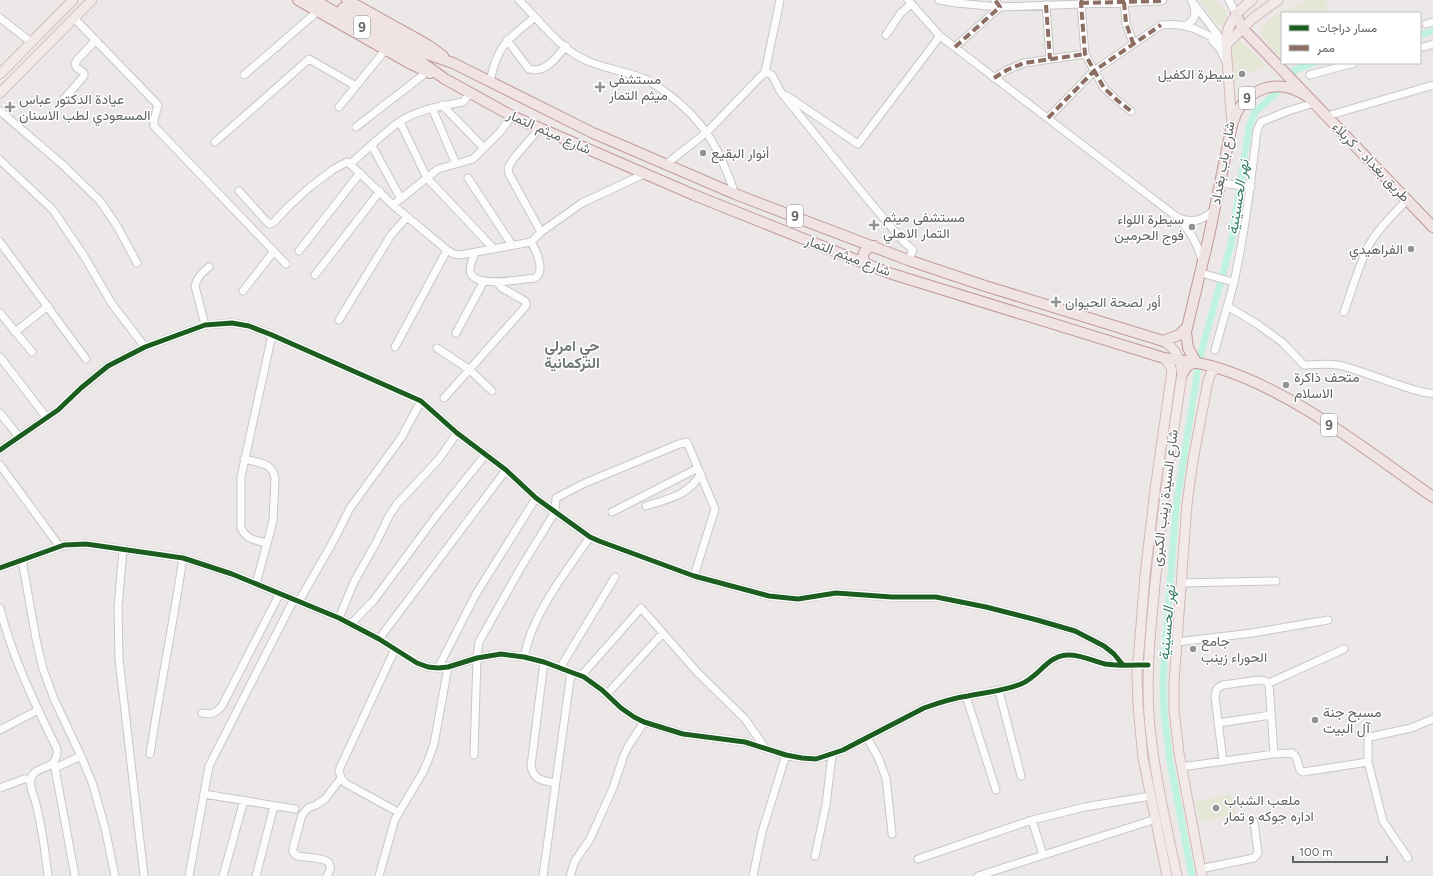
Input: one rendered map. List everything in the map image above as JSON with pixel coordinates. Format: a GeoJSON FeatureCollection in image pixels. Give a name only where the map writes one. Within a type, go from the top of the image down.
{"type":"FeatureCollection","features":[{"type":"Feature","properties":{"kind":"highway"},"geometry":{"type":"LineString","coordinates":[[298,0],[409,63],[446,79]]}},
{"type":"Feature","properties":{"kind":"highway","name":"9"},"geometry":{"type":"LineString","coordinates":[[314,0],[412,51]]}},
{"type":"Feature","properties":{"kind":"highway","name":"9"},"geometry":{"type":"LineString","coordinates":[[328,0],[412,51]]}},
{"type":"Feature","properties":{"kind":"highway"},"geometry":{"type":"LineString","coordinates":[[347,0],[428,45],[453,63]]}},
{"type":"Feature","properties":{"kind":"highway"},"geometry":{"type":"LineString","coordinates":[[1236,14],[1242,28]]}},
{"type":"Feature","properties":{"kind":"highway","name":"طريق بغداد - كربلاء"},"geometry":{"type":"LineString","coordinates":[[1242,28],[1433,227]]}},
{"type":"Feature","properties":{"kind":"highway","name":"شارع ميثم التمار"},"geometry":{"type":"LineString","coordinates":[[412,51],[424,53],[453,63],[598,136],[735,194],[908,260],[986,287],[1163,341]]}},
{"type":"Feature","properties":{"kind":"highway","name":"شارع ميثم التمار"},"geometry":{"type":"LineString","coordinates":[[412,51],[446,79],[512,116],[538,129],[694,196],[866,264],[937,289],[1164,358],[1196,362]]}},
{"type":"Feature","properties":{"kind":"highway","name":"9"},"geometry":{"type":"LineString","coordinates":[[1232,124],[1238,109],[1249,97],[1262,89],[1276,86],[1287,87],[1306,96]]}},
{"type":"Feature","properties":{"kind":"highway","name":"شارع باب بغداد"},"geometry":{"type":"LineString","coordinates":[[1196,362],[1190,353],[1187,343],[1187,327],[1205,274],[1203,263],[1214,210],[1226,184],[1232,124]]}},
{"type":"Feature","properties":{"kind":"highway"},"geometry":{"type":"LineString","coordinates":[[592,152],[600,148],[602,144],[598,136]]}},
{"type":"Feature","properties":{"kind":"highway"},"geometry":{"type":"LineString","coordinates":[[612,160],[612,152],[620,146]]}},
{"type":"Feature","properties":{"kind":"highway"},"geometry":{"type":"LineString","coordinates":[[839,253],[846,253],[851,247],[851,240],[845,235]]}},
{"type":"Feature","properties":{"kind":"highway"},"geometry":{"type":"LineString","coordinates":[[866,264],[863,259],[864,253],[868,248],[874,246]]}},
{"type":"Feature","properties":{"kind":"highway"},"geometry":{"type":"LineString","coordinates":[[1163,341],[1179,335],[1187,327]]}},
{"type":"Feature","properties":{"kind":"highway"},"geometry":{"type":"LineString","coordinates":[[1177,373],[1188,365],[1196,362]]}},
{"type":"Feature","properties":{"kind":"highway","name":"9"},"geometry":{"type":"LineString","coordinates":[[1196,362],[1244,377],[1269,388],[1343,434],[1433,497]]}},
{"type":"Feature","properties":{"kind":"main road"},"geometry":{"type":"LineString","coordinates":[[0,74],[73,0]]}},
{"type":"Feature","properties":{"kind":"main road"},"geometry":{"type":"LineString","coordinates":[[0,93],[92,0]]}},
{"type":"Feature","properties":{"kind":"main road"},"geometry":{"type":"LineString","coordinates":[[1236,14],[1252,0]]}},
{"type":"Feature","properties":{"kind":"main road"},"geometry":{"type":"LineString","coordinates":[[1226,45],[1242,28],[1278,0]]}},
{"type":"Feature","properties":{"kind":"main road","name":"شارع باب بغداد"},"geometry":{"type":"LineString","coordinates":[[1232,124],[1226,45],[1228,29],[1236,14]]}},
{"type":"Feature","properties":{"kind":"main road","name":"شارع السيدة زينب الكبرى"},"geometry":{"type":"LineString","coordinates":[[1163,341],[1171,346],[1180,361],[1155,490],[1145,575],[1137,685],[1139,725],[1144,758],[1166,876]]}},
{"type":"Feature","properties":{"kind":"main road"},"geometry":{"type":"LineString","coordinates":[[1164,358],[1177,373]]}},
{"type":"Feature","properties":{"kind":"main road"},"geometry":{"type":"LineString","coordinates":[[1201,872],[1181,767],[1174,710],[1174,682],[1187,504],[1208,381],[1211,373],[1217,368]]}},
{"type":"Feature","properties":{"kind":"main road","name":"شارع السيدة زينب الكبرى"},"geometry":{"type":"LineString","coordinates":[[1177,373],[1148,666],[1149,714],[1152,747],[1177,876]]}},
{"type":"Feature","properties":{"kind":"street"},"geometry":{"type":"LineString","coordinates":[[519,0],[536,16],[556,39],[576,55],[595,64],[646,80],[657,86],[686,108],[707,132],[727,170],[735,194]]}},
{"type":"Feature","properties":{"kind":"street"},"geometry":{"type":"LineString","coordinates":[[665,165],[707,132],[765,72],[780,0]]}},
{"type":"Feature","properties":{"kind":"street"},"geometry":{"type":"LineString","coordinates":[[939,0],[1000,7],[1081,2],[1163,0]]}},
{"type":"Feature","properties":{"kind":"street"},"geometry":{"type":"LineString","coordinates":[[995,0],[1000,7]]}},
{"type":"Feature","properties":{"kind":"street"},"geometry":{"type":"LineString","coordinates":[[1229,0],[1236,14]]}},
{"type":"Feature","properties":{"kind":"street"},"geometry":{"type":"LineString","coordinates":[[1186,25],[1190,23],[1195,16],[1196,11],[1192,1]]}},
{"type":"Feature","properties":{"kind":"street"},"geometry":{"type":"LineString","coordinates":[[1192,1],[1226,45]]}},
{"type":"Feature","properties":{"kind":"street"},"geometry":{"type":"LineString","coordinates":[[886,35],[910,2],[940,36],[1177,217],[1194,238],[1203,263]]}},
{"type":"Feature","properties":{"kind":"street"},"geometry":{"type":"LineString","coordinates":[[1081,2],[1085,54],[1104,88],[1131,111]]}},
{"type":"Feature","properties":{"kind":"street"},"geometry":{"type":"LineString","coordinates":[[1124,2],[1126,23],[1133,43]]}},
{"type":"Feature","properties":{"kind":"street"},"geometry":{"type":"LineString","coordinates":[[1046,5],[1050,59]]}},
{"type":"Feature","properties":{"kind":"street"},"geometry":{"type":"LineString","coordinates":[[955,47],[1000,7]]}},
{"type":"Feature","properties":{"kind":"street"},"geometry":{"type":"LineString","coordinates":[[244,75],[318,11]]}},
{"type":"Feature","properties":{"kind":"street"},"geometry":{"type":"LineString","coordinates":[[490,82],[498,54],[507,40],[536,16]]}},
{"type":"Feature","properties":{"kind":"street"},"geometry":{"type":"LineString","coordinates":[[0,18],[31,42]]}},
{"type":"Feature","properties":{"kind":"street"},"geometry":{"type":"LineString","coordinates":[[74,18],[158,105],[154,126],[286,264]]}},
{"type":"Feature","properties":{"kind":"street"},"geometry":{"type":"LineString","coordinates":[[1048,118],[1094,71],[1161,25],[1186,25],[1226,45]]}},
{"type":"Feature","properties":{"kind":"street"},"geometry":{"type":"LineString","coordinates":[[1201,32],[1218,46],[1227,65]]}},
{"type":"Feature","properties":{"kind":"street"},"geometry":{"type":"LineString","coordinates":[[780,91],[858,144],[940,36]]}},
{"type":"Feature","properties":{"kind":"street"},"geometry":{"type":"LineString","coordinates":[[64,99],[84,76],[84,73],[77,68],[75,64],[77,60],[96,40]]}},
{"type":"Feature","properties":{"kind":"street"},"geometry":{"type":"LineString","coordinates":[[507,40],[529,69],[534,70],[545,67],[551,63],[566,46]]}},
{"type":"Feature","properties":{"kind":"street"},"geometry":{"type":"LineString","coordinates":[[1421,48],[1433,44]]}},
{"type":"Feature","properties":{"kind":"street"},"geometry":{"type":"LineString","coordinates":[[339,107],[386,49]]}},
{"type":"Feature","properties":{"kind":"street"},"geometry":{"type":"LineString","coordinates":[[994,78],[1007,70],[1024,63],[1085,54]]}},
{"type":"Feature","properties":{"kind":"street"},"geometry":{"type":"LineString","coordinates":[[215,142],[309,59],[356,86]]}},
{"type":"Feature","properties":{"kind":"street"},"geometry":{"type":"LineString","coordinates":[[1310,75],[1350,64]]}},
{"type":"Feature","properties":{"kind":"street"},"geometry":{"type":"LineString","coordinates":[[356,127],[427,72]]}},
{"type":"Feature","properties":{"kind":"street"},"geometry":{"type":"LineString","coordinates":[[765,72],[772,75],[780,91],[865,196],[903,241],[913,250],[908,260]]}},
{"type":"Feature","properties":{"kind":"street"},"geometry":{"type":"LineString","coordinates":[[1327,116],[1433,85]]}},
{"type":"Feature","properties":{"kind":"street"},"geometry":{"type":"LineString","coordinates":[[350,164],[400,122],[417,113],[432,108],[463,102],[470,93]]}},
{"type":"Feature","properties":{"kind":"street"},"geometry":{"type":"LineString","coordinates":[[1215,350],[1227,306],[1230,281],[1249,205],[1257,130],[1261,122],[1288,111],[1306,96]]}},
{"type":"Feature","properties":{"kind":"street"},"geometry":{"type":"LineString","coordinates":[[442,105],[484,148]]}},
{"type":"Feature","properties":{"kind":"street"},"geometry":{"type":"LineString","coordinates":[[432,108],[456,164]]}},
{"type":"Feature","properties":{"kind":"street"},"geometry":{"type":"LineString","coordinates":[[0,111],[64,166],[100,201],[117,226],[137,263]]}},
{"type":"Feature","properties":{"kind":"street"},"geometry":{"type":"LineString","coordinates":[[393,205],[438,169],[472,159],[499,133],[512,116]]}},
{"type":"Feature","properties":{"kind":"street"},"geometry":{"type":"LineString","coordinates":[[400,122],[427,178],[494,249]]}},
{"type":"Feature","properties":{"kind":"street"},"geometry":{"type":"LineString","coordinates":[[538,129],[514,158],[508,168],[509,174],[541,232]]}},
{"type":"Feature","properties":{"kind":"street"},"geometry":{"type":"LineString","coordinates":[[372,146],[401,199]]}},
{"type":"Feature","properties":{"kind":"street"},"geometry":{"type":"LineString","coordinates":[[0,160],[53,210],[84,256],[112,304],[145,347]]}},
{"type":"Feature","properties":{"kind":"street"},"geometry":{"type":"LineString","coordinates":[[238,191],[263,219],[270,224],[273,223],[310,186],[334,169],[347,162],[380,191],[393,205],[447,250],[454,254],[460,255],[531,242],[541,232],[582,203],[644,174]]}},
{"type":"Feature","properties":{"kind":"street"},"geometry":{"type":"LineString","coordinates":[[299,251],[360,173]]}},
{"type":"Feature","properties":{"kind":"street"},"geometry":{"type":"LineString","coordinates":[[468,178],[512,245]]}},
{"type":"Feature","properties":{"kind":"street"},"geometry":{"type":"LineString","coordinates":[[1226,184],[1251,187]]}},
{"type":"Feature","properties":{"kind":"street"},"geometry":{"type":"LineString","coordinates":[[315,275],[380,191]]}},
{"type":"Feature","properties":{"kind":"street"},"geometry":{"type":"LineString","coordinates":[[1344,312],[1359,268],[1372,240],[1407,200]]}},
{"type":"Feature","properties":{"kind":"street"},"geometry":{"type":"LineString","coordinates":[[1177,217],[1184,220],[1197,220],[1208,216],[1214,210]]}},
{"type":"Feature","properties":{"kind":"street"},"geometry":{"type":"LineString","coordinates":[[339,320],[391,235],[407,217]]}},
{"type":"Feature","properties":{"kind":"street"},"geometry":{"type":"LineString","coordinates":[[0,242],[86,359]]}},
{"type":"Feature","properties":{"kind":"street"},"geometry":{"type":"LineString","coordinates":[[474,253],[470,272],[475,278],[484,281],[497,282],[535,278],[538,276],[539,263],[535,249],[531,242]]}},
{"type":"Feature","properties":{"kind":"street"},"geometry":{"type":"LineString","coordinates":[[395,347],[447,250]]}},
{"type":"Feature","properties":{"kind":"street"},"geometry":{"type":"LineString","coordinates":[[243,291],[274,251]]}},
{"type":"Feature","properties":{"kind":"street"},"geometry":{"type":"LineString","coordinates":[[205,326],[195,286],[201,273],[209,267]]}},
{"type":"Feature","properties":{"kind":"street"},"geometry":{"type":"LineString","coordinates":[[1205,274],[1230,281]]}},
{"type":"Feature","properties":{"kind":"street"},"geometry":{"type":"LineString","coordinates":[[456,333],[484,281]]}},
{"type":"Feature","properties":{"kind":"street"},"geometry":{"type":"LineString","coordinates":[[444,398],[526,306],[525,301],[502,288],[497,282]]}},
{"type":"Feature","properties":{"kind":"street"},"geometry":{"type":"LineString","coordinates":[[15,332],[48,306]]}},
{"type":"Feature","properties":{"kind":"street"},"geometry":{"type":"LineString","coordinates":[[1227,306],[1257,324],[1282,342],[1304,365],[1338,365],[1364,372],[1408,388],[1429,394],[1433,393]]}},
{"type":"Feature","properties":{"kind":"street"},"geometry":{"type":"LineString","coordinates":[[0,313],[32,352]]}},
{"type":"Feature","properties":{"kind":"street"},"geometry":{"type":"LineString","coordinates":[[0,450],[58,410],[81,388],[108,366],[145,347],[205,326],[232,323],[249,326],[421,401],[457,433],[506,470],[536,498],[599,542],[694,576],[769,596],[798,599],[819,595],[836,594],[892,597],[936,597],[986,607],[1037,620],[1075,632],[1104,646],[1114,654],[1123,665]]}},
{"type":"Feature","properties":{"kind":"street"},"geometry":{"type":"LineString","coordinates":[[267,543],[249,538],[244,535],[241,528],[240,477],[272,335]]}},
{"type":"Feature","properties":{"kind":"street"},"geometry":{"type":"LineString","coordinates":[[437,348],[470,370],[492,391]]}},
{"type":"Feature","properties":{"kind":"street"},"geometry":{"type":"LineString","coordinates":[[0,357],[47,418]]}},
{"type":"Feature","properties":{"kind":"street"},"geometry":{"type":"LineString","coordinates":[[189,876],[209,766],[296,600],[334,540],[350,508],[400,438],[421,401]]}},
{"type":"Feature","properties":{"kind":"street"},"geometry":{"type":"LineString","coordinates":[[0,413],[19,437]]}},
{"type":"Feature","properties":{"kind":"street"},"geometry":{"type":"LineString","coordinates":[[339,618],[354,582],[389,516],[397,504],[439,459],[457,433]]}},
{"type":"Feature","properties":{"kind":"street"},"geometry":{"type":"LineString","coordinates":[[474,755],[477,658],[479,642],[520,569],[555,512],[556,498],[585,483],[686,442],[700,471],[714,509],[694,576]]}},
{"type":"Feature","properties":{"kind":"street"},"geometry":{"type":"LineString","coordinates":[[351,624],[374,600],[437,515],[486,454]]}},
{"type":"Feature","properties":{"kind":"street"},"geometry":{"type":"LineString","coordinates":[[244,459],[268,465],[274,471],[276,478],[273,521],[256,584]]}},
{"type":"Feature","properties":{"kind":"street"},"geometry":{"type":"LineString","coordinates":[[0,465],[60,546]]}},
{"type":"Feature","properties":{"kind":"street"},"geometry":{"type":"LineString","coordinates":[[379,639],[506,470]]}},
{"type":"Feature","properties":{"kind":"street"},"geometry":{"type":"LineString","coordinates":[[646,506],[684,492],[695,484],[700,471]]}},
{"type":"Feature","properties":{"kind":"street"},"geometry":{"type":"LineString","coordinates":[[612,512],[700,471]]}},
{"type":"Feature","properties":{"kind":"street"},"geometry":{"type":"LineString","coordinates":[[438,668],[476,594],[536,498]]}},
{"type":"Feature","properties":{"kind":"street"},"geometry":{"type":"LineString","coordinates":[[524,657],[531,633],[542,610],[590,537]]}},
{"type":"Feature","properties":{"kind":"street"},"geometry":{"type":"LineString","coordinates":[[0,568],[60,546],[73,544],[86,544],[184,558],[232,574],[339,618],[379,639],[417,663],[428,667],[448,667],[477,658],[501,654],[524,657],[544,662],[581,676],[607,694],[621,708],[644,722],[683,734],[745,742],[786,755],[802,758],[816,759],[832,755],[924,708],[966,696],[999,691],[1022,684],[1032,678],[1053,659],[1059,656],[1076,656],[1106,664],[1148,666]]}},
{"type":"Feature","properties":{"kind":"street"},"geometry":{"type":"LineString","coordinates":[[123,550],[118,607],[119,659],[144,876]]}},
{"type":"Feature","properties":{"kind":"street"},"geometry":{"type":"LineString","coordinates":[[150,754],[159,692],[170,642],[184,558]]}},
{"type":"Feature","properties":{"kind":"street"},"geometry":{"type":"LineString","coordinates":[[22,560],[43,669],[54,699],[93,785],[115,876]]}},
{"type":"Feature","properties":{"kind":"street"},"geometry":{"type":"LineString","coordinates":[[560,668],[615,577]]}},
{"type":"Feature","properties":{"kind":"street"},"geometry":{"type":"LineString","coordinates":[[1181,582],[1276,581]]}},
{"type":"Feature","properties":{"kind":"street"},"geometry":{"type":"LineString","coordinates":[[202,714],[216,712],[222,706],[280,593]]}},
{"type":"Feature","properties":{"kind":"street"},"geometry":{"type":"LineString","coordinates":[[0,608],[4,624],[17,659],[38,710],[57,750],[58,756],[55,766],[75,876]]}},
{"type":"Feature","properties":{"kind":"street"},"geometry":{"type":"LineString","coordinates":[[581,676],[641,608],[698,673],[745,719],[767,749]]}},
{"type":"Feature","properties":{"kind":"street"},"geometry":{"type":"LineString","coordinates":[[1177,642],[1252,633],[1328,620]]}},
{"type":"Feature","properties":{"kind":"street"},"geometry":{"type":"LineString","coordinates":[[607,694],[663,633]]}},
{"type":"Feature","properties":{"kind":"street"},"geometry":{"type":"LineString","coordinates":[[395,649],[339,770],[340,778],[345,783],[398,812]]}},
{"type":"Feature","properties":{"kind":"street"},"geometry":{"type":"LineString","coordinates":[[1223,761],[1215,696],[1218,687],[1259,680],[1269,683],[1344,649]]}},
{"type":"Feature","properties":{"kind":"street"},"geometry":{"type":"LineString","coordinates":[[544,662],[531,766],[532,773],[538,779],[555,783]]}},
{"type":"Feature","properties":{"kind":"street"},"geometry":{"type":"LineString","coordinates":[[379,876],[398,812],[429,758],[434,744],[448,667]]}},
{"type":"Feature","properties":{"kind":"street"},"geometry":{"type":"LineString","coordinates":[[543,876],[571,672]]}},
{"type":"Feature","properties":{"kind":"street"},"geometry":{"type":"LineString","coordinates":[[1269,683],[1274,754]]}},
{"type":"Feature","properties":{"kind":"street"},"geometry":{"type":"LineString","coordinates":[[999,691],[1021,776]]}},
{"type":"Feature","properties":{"kind":"street"},"geometry":{"type":"LineString","coordinates":[[966,696],[996,790]]}},
{"type":"Feature","properties":{"kind":"street"},"geometry":{"type":"LineString","coordinates":[[0,730],[38,710]]}},
{"type":"Feature","properties":{"kind":"street"},"geometry":{"type":"LineString","coordinates":[[1218,723],[1272,715]]}},
{"type":"Feature","properties":{"kind":"street"},"geometry":{"type":"LineString","coordinates":[[1408,858],[1383,821],[1368,762],[1368,740],[1370,737],[1411,728],[1433,719]]}},
{"type":"Feature","properties":{"kind":"street"},"geometry":{"type":"LineString","coordinates":[[570,876],[575,861],[590,839],[613,788],[626,750],[644,722]]}},
{"type":"Feature","properties":{"kind":"street"},"geometry":{"type":"LineString","coordinates":[[867,738],[878,757],[886,778],[892,834]]}},
{"type":"Feature","properties":{"kind":"street"},"geometry":{"type":"LineString","coordinates":[[1181,767],[1274,754],[1294,754],[1300,770],[1303,772],[1368,762]]}},
{"type":"Feature","properties":{"kind":"street"},"geometry":{"type":"LineString","coordinates":[[753,876],[762,832],[786,755]]}},
{"type":"Feature","properties":{"kind":"street"},"geometry":{"type":"LineString","coordinates":[[815,856],[826,806],[832,755]]}},
{"type":"Feature","properties":{"kind":"street"},"geometry":{"type":"LineString","coordinates":[[48,876],[39,814],[31,786],[31,779],[34,773],[81,756]]}},
{"type":"Feature","properties":{"kind":"street"},"geometry":{"type":"LineString","coordinates":[[328,876],[331,868],[330,864],[326,860],[297,856],[293,852],[293,848],[302,815],[308,808],[325,799],[340,778]]}},
{"type":"Feature","properties":{"kind":"street"},"geometry":{"type":"LineString","coordinates":[[0,788],[24,779],[31,779]]}},
{"type":"Feature","properties":{"kind":"street"},"geometry":{"type":"LineString","coordinates":[[204,794],[295,809]]}},
{"type":"Feature","properties":{"kind":"street"},"geometry":{"type":"LineString","coordinates":[[918,859],[1032,820],[1084,807],[1151,796]]}},
{"type":"Feature","properties":{"kind":"street"},"geometry":{"type":"LineString","coordinates":[[223,876],[244,800]]}},
{"type":"Feature","properties":{"kind":"street"},"geometry":{"type":"LineString","coordinates":[[256,876],[274,806]]}},
{"type":"Feature","properties":{"kind":"street"},"geometry":{"type":"LineString","coordinates":[[978,876],[994,874],[1043,856],[1156,819]]}},
{"type":"Feature","properties":{"kind":"street"},"geometry":{"type":"LineString","coordinates":[[1032,820],[1043,856]]}},
{"type":"Feature","properties":{"kind":"street"},"geometry":{"type":"LineString","coordinates":[[1201,872],[1256,857],[1258,853],[1254,822]]}},
{"type":"Feature","properties":{"kind":"green space"},"geometry":{"type":"Polygon","coordinates":[[[1198,0],[1215,0],[1219,6],[1224,8],[1228,16],[1225,25],[1222,26],[1219,24],[1198,0]]]}},
{"type":"Feature","properties":{"kind":"green space"},"geometry":{"type":"Polygon","coordinates":[[[1307,0],[1325,0],[1330,12],[1282,12],[1307,0]]]}},
{"type":"Feature","properties":{"kind":"green space"},"geometry":{"type":"Polygon","coordinates":[[[1281,13],[1281,56],[1279,57],[1262,37],[1261,31],[1264,25],[1281,13]]]}},
{"type":"Feature","properties":{"kind":"green space"},"geometry":{"type":"Polygon","coordinates":[[[1240,40],[1267,66],[1249,72],[1234,84],[1234,68],[1230,44],[1234,41],[1240,40]]]}},
{"type":"Feature","properties":{"kind":"green space","name":"ملعب الشباب اداره جوكه و تمار"},"geometry":{"type":"Polygon","coordinates":[[[1231,793],[1236,814],[1201,823],[1195,803],[1231,793]]]}},
{"type":"Feature","properties":{"kind":"waterway","name":"نهر الحسينية"},"geometry":{"type":"LineString","coordinates":[[1421,35],[1433,31]]}},
{"type":"Feature","properties":{"kind":"waterway","name":"نهر الحسينية"},"geometry":{"type":"LineString","coordinates":[[1200,357],[1231,244],[1249,127],[1255,112],[1275,94],[1295,70],[1310,64]]}},
{"type":"Feature","properties":{"kind":"waterway","name":"نهر الحسينية"},"geometry":{"type":"LineString","coordinates":[[1192,876],[1170,762],[1164,713],[1163,679],[1176,506],[1198,369]]}},
{"type":"Feature","properties":{"kind":"marked path"},"geometry":{"type":"LineString","coordinates":[[955,47],[1000,7],[995,0]]}},
{"type":"Feature","properties":{"kind":"marked path"},"geometry":{"type":"LineString","coordinates":[[1082,0],[1085,54],[1104,88],[1131,111]]}},
{"type":"Feature","properties":{"kind":"marked path"},"geometry":{"type":"LineString","coordinates":[[1081,3],[1163,0]]}},
{"type":"Feature","properties":{"kind":"marked path"},"geometry":{"type":"LineString","coordinates":[[1124,2],[1126,23],[1133,43]]}},
{"type":"Feature","properties":{"kind":"marked path"},"geometry":{"type":"LineString","coordinates":[[1046,5],[1050,59]]}},
{"type":"Feature","properties":{"kind":"marked path"},"geometry":{"type":"LineString","coordinates":[[1048,118],[1094,71],[1161,25]]}},
{"type":"Feature","properties":{"kind":"marked path"},"geometry":{"type":"LineString","coordinates":[[994,78],[1007,70],[1024,63],[1085,54]]}},
{"type":"Feature","properties":{"kind":"cycle path"},"geometry":{"type":"LineString","coordinates":[[0,450],[58,410],[81,388],[108,366],[145,347],[205,325],[232,323],[249,326],[421,401],[457,433],[506,470],[536,498],[590,537],[599,541],[694,576],[769,596],[798,599],[836,593],[892,597],[936,597],[986,607],[1075,631],[1104,646],[1114,654],[1123,665]]}},
{"type":"Feature","properties":{"kind":"cycle path"},"geometry":{"type":"LineString","coordinates":[[0,568],[64,545],[86,544],[183,558],[232,574],[339,618],[379,639],[417,663],[428,667],[448,667],[477,658],[501,654],[524,657],[544,662],[584,677],[602,690],[621,708],[644,722],[683,734],[745,742],[786,755],[802,758],[816,759],[843,750],[924,708],[935,704],[957,698],[1002,690],[1021,684],[1033,677],[1048,663],[1060,656],[1072,655],[1110,665],[1148,665]]}},
{"type":"Feature","properties":{"kind":"place","name":"سيطرة الكفيل"},"geometry":{"type":"Point","coordinates":[1242,74]}},
{"type":"Feature","properties":{"kind":"place","name":"مستشفى ميثم التمار"},"geometry":{"type":"Point","coordinates":[600,87]}},
{"type":"Feature","properties":{"kind":"place","name":"عيادة الدكتور عباس المسعودي لطب الاسنان"},"geometry":{"type":"Point","coordinates":[10,107]}},
{"type":"Feature","properties":{"kind":"place","name":"أنوار البقيع"},"geometry":{"type":"Point","coordinates":[703,153]}},
{"type":"Feature","properties":{"kind":"place","name":"مستشفى ميثم التمار الاهلي"},"geometry":{"type":"Point","coordinates":[874,225]}},
{"type":"Feature","properties":{"kind":"place","name":"سيطرة اللواء فوج الحرمين"},"geometry":{"type":"Point","coordinates":[1192,227]}},
{"type":"Feature","properties":{"kind":"place","name":"الفراهيدي"},"geometry":{"type":"Point","coordinates":[1411,249]}},
{"type":"Feature","properties":{"kind":"place","name":"أور لصحة الحيوان"},"geometry":{"type":"Point","coordinates":[1056,302]}},
{"type":"Feature","properties":{"kind":"place","name":"متحف ذاكرة الاسلام"},"geometry":{"type":"Point","coordinates":[1286,385]}},
{"type":"Feature","properties":{"kind":"place","name":"جامع الحوراء زينب"},"geometry":{"type":"Point","coordinates":[1193,649]}},
{"type":"Feature","properties":{"kind":"place","name":"مسبح جنة آل البيت"},"geometry":{"type":"Point","coordinates":[1315,720]}},
{"type":"Feature","properties":{"kind":"place","name":"ملعب الشباب اداره جوكه و تمار"},"geometry":{"type":"Point","coordinates":[1216,808]}},
{"type":"Feature","properties":{"kind":"district","name":"حي امرلي التركمانية"},"geometry":{"type":"Point","coordinates":[572,354]}}]}
